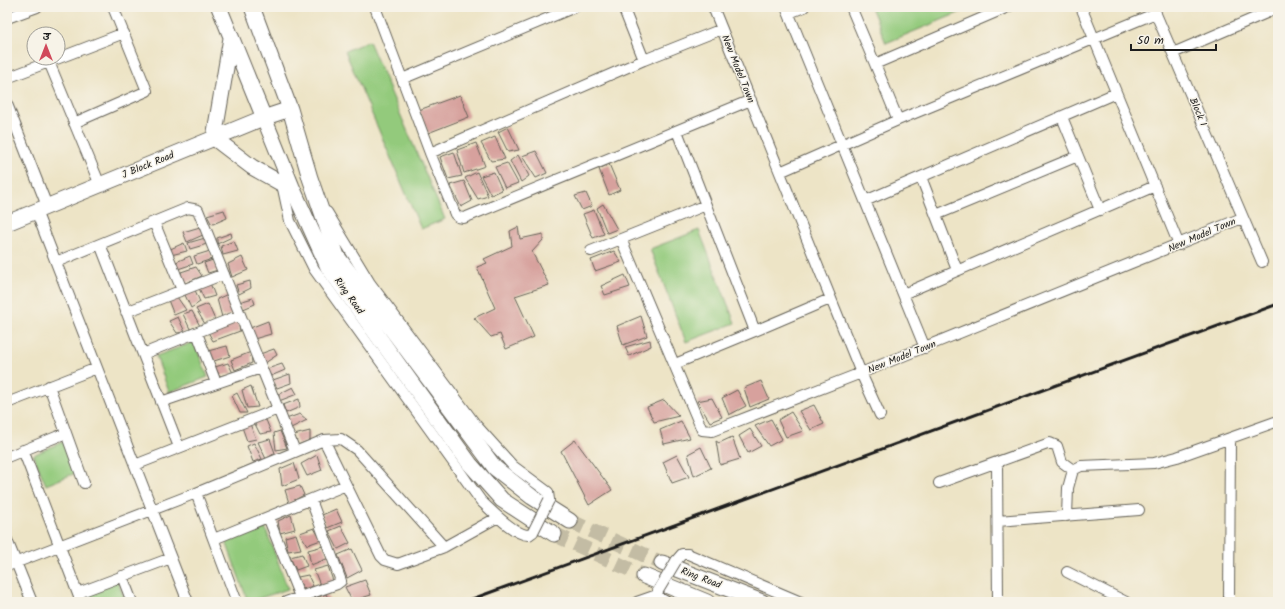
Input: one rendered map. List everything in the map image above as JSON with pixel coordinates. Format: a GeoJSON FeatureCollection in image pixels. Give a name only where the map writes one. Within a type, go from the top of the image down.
{"type":"FeatureCollection","features":[{"type":"Feature","properties":{"kind":"street"},"geometry":{"type":"LineString","coordinates":[[7,18],[37,7]]}},
{"type":"Feature","properties":{"kind":"street"},"geometry":{"type":"LineString","coordinates":[[74,122],[147,91],[113,7]]}},
{"type":"Feature","properties":{"kind":"street","name":"Ring Road"},"geometry":{"type":"LineString","coordinates":[[219,7],[263,118],[288,187],[328,267],[470,464],[502,500],[554,534]]}},
{"type":"Feature","properties":{"kind":"street","name":"Ring Road"},"geometry":{"type":"LineString","coordinates":[[252,7],[290,109],[310,178],[337,256],[495,468],[532,497],[570,521]]}},
{"type":"Feature","properties":{"kind":"street"},"geometry":{"type":"LineString","coordinates":[[375,7],[430,153],[455,214],[458,217],[464,218],[751,100]]}},
{"type":"Feature","properties":{"kind":"street"},"geometry":{"type":"LineString","coordinates":[[402,79],[575,7]]}},
{"type":"Feature","properties":{"kind":"street"},"geometry":{"type":"LineString","coordinates":[[623,7],[644,60]]}},
{"type":"Feature","properties":{"kind":"street","name":"New Model Town"},"geometry":{"type":"LineString","coordinates":[[713,7],[861,373],[1179,245],[1242,218]]}},
{"type":"Feature","properties":{"kind":"street"},"geometry":{"type":"LineString","coordinates":[[804,7],[788,10],[925,348]]}},
{"type":"Feature","properties":{"kind":"street"},"geometry":{"type":"LineString","coordinates":[[851,7],[898,120]]}},
{"type":"Feature","properties":{"kind":"street"},"geometry":{"type":"LineString","coordinates":[[875,64],[1008,7]]}},
{"type":"Feature","properties":{"kind":"street"},"geometry":{"type":"LineString","coordinates":[[1081,7],[1179,245]]}},
{"type":"Feature","properties":{"kind":"street"},"geometry":{"type":"LineString","coordinates":[[1173,52],[1278,8]]}},
{"type":"Feature","properties":{"kind":"street"},"geometry":{"type":"LineString","coordinates":[[780,172],[898,120],[1094,38],[1154,10]]}},
{"type":"Feature","properties":{"kind":"street","name":"Block I"},"geometry":{"type":"LineString","coordinates":[[1154,10],[1262,262]]}},
{"type":"Feature","properties":{"kind":"street"},"geometry":{"type":"LineString","coordinates":[[430,153],[644,60],[722,29]]}},
{"type":"Feature","properties":{"kind":"street"},"geometry":{"type":"LineString","coordinates":[[66,55],[124,33]]}},
{"type":"Feature","properties":{"kind":"street"},"geometry":{"type":"LineString","coordinates":[[231,37],[214,138],[252,167],[288,187],[290,221],[314,269],[481,501],[498,517],[520,534],[529,535],[533,532],[549,500],[550,497],[548,492],[513,466],[476,425],[370,283],[333,222],[310,178]]}},
{"type":"Feature","properties":{"kind":"street"},"geometry":{"type":"LineString","coordinates":[[7,78],[38,66]]}},
{"type":"Feature","properties":{"kind":"street"},"geometry":{"type":"LineString","coordinates":[[51,66],[100,185]]}},
{"type":"Feature","properties":{"kind":"street"},"geometry":{"type":"LineString","coordinates":[[865,201],[1116,93]]}},
{"type":"Feature","properties":{"kind":"street"},"geometry":{"type":"LineString","coordinates":[[7,104],[41,209],[56,262],[188,602]]}},
{"type":"Feature","properties":{"kind":"street","name":"J Block Road"},"geometry":{"type":"LineString","coordinates":[[7,223],[263,118],[290,109]]}},
{"type":"Feature","properties":{"kind":"street"},"geometry":{"type":"LineString","coordinates":[[1062,117],[1100,210]]}},
{"type":"Feature","properties":{"kind":"street"},"geometry":{"type":"LineString","coordinates":[[677,131],[755,331]]}},
{"type":"Feature","properties":{"kind":"street"},"geometry":{"type":"LineString","coordinates":[[936,215],[1078,156]]}},
{"type":"Feature","properties":{"kind":"street"},"geometry":{"type":"LineString","coordinates":[[921,177],[957,270]]}},
{"type":"Feature","properties":{"kind":"street"},"geometry":{"type":"LineString","coordinates":[[903,294],[1155,186]]}},
{"type":"Feature","properties":{"kind":"street"},"geometry":{"type":"LineString","coordinates":[[590,251],[706,205]]}},
{"type":"Feature","properties":{"kind":"street"},"geometry":{"type":"LineString","coordinates":[[56,262],[188,208],[198,210],[294,451]]}},
{"type":"Feature","properties":{"kind":"street"},"geometry":{"type":"LineString","coordinates":[[154,222],[182,290]]}},
{"type":"Feature","properties":{"kind":"street"},"geometry":{"type":"LineString","coordinates":[[621,239],[675,364],[700,428],[708,431],[861,373],[880,415]]}},
{"type":"Feature","properties":{"kind":"street"},"geometry":{"type":"LineString","coordinates":[[100,244],[179,447]]}},
{"type":"Feature","properties":{"kind":"street"},"geometry":{"type":"LineString","coordinates":[[126,312],[224,274]]}},
{"type":"Feature","properties":{"kind":"street"},"geometry":{"type":"LineString","coordinates":[[675,364],[830,299]]}},
{"type":"Feature","properties":{"kind":"street"},"geometry":{"type":"LineString","coordinates":[[142,354],[240,315]]}},
{"type":"Feature","properties":{"kind":"street"},"geometry":{"type":"LineString","coordinates":[[196,332],[216,383]]}},
{"type":"Feature","properties":{"kind":"street"},"geometry":{"type":"LineString","coordinates":[[7,403],[97,368]]}},
{"type":"Feature","properties":{"kind":"street"},"geometry":{"type":"LineString","coordinates":[[161,402],[262,368]]}},
{"type":"Feature","properties":{"kind":"street"},"geometry":{"type":"LineString","coordinates":[[49,386],[84,482]]}},
{"type":"Feature","properties":{"kind":"street"},"geometry":{"type":"LineString","coordinates":[[134,465],[278,409]]}},
{"type":"Feature","properties":{"kind":"street"},"geometry":{"type":"LineString","coordinates":[[1067,516],[1068,488],[1073,470],[1080,466],[1154,464],[1278,421]]}},
{"type":"Feature","properties":{"kind":"street"},"geometry":{"type":"LineString","coordinates":[[7,457],[66,434]]}},
{"type":"Feature","properties":{"kind":"street"},"geometry":{"type":"LineString","coordinates":[[1229,602],[1230,438]]}},
{"type":"Feature","properties":{"kind":"street"},"geometry":{"type":"LineString","coordinates":[[12,564],[196,493],[294,451],[324,440],[341,439],[349,443],[444,547]]}},
{"type":"Feature","properties":{"kind":"street"},"geometry":{"type":"LineString","coordinates":[[324,440],[381,556],[386,560],[398,564],[444,547],[498,517]]}},
{"type":"Feature","properties":{"kind":"street"},"geometry":{"type":"LineString","coordinates":[[939,483],[1053,443],[1057,446],[1062,462],[1073,470]]}},
{"type":"Feature","properties":{"kind":"street"},"geometry":{"type":"LineString","coordinates":[[23,450],[80,598],[122,576],[171,558]]}},
{"type":"Feature","properties":{"kind":"street"},"geometry":{"type":"LineString","coordinates":[[997,462],[998,602]]}},
{"type":"Feature","properties":{"kind":"street"},"geometry":{"type":"LineString","coordinates":[[214,539],[346,485]]}},
{"type":"Feature","properties":{"kind":"street"},"geometry":{"type":"LineString","coordinates":[[196,493],[237,602]]}},
{"type":"Feature","properties":{"kind":"street"},"geometry":{"type":"LineString","coordinates":[[286,602],[337,584],[341,579],[311,500]]}},
{"type":"Feature","properties":{"kind":"street"},"geometry":{"type":"LineString","coordinates":[[998,521],[1139,510]]}},
{"type":"Feature","properties":{"kind":"street"},"geometry":{"type":"LineString","coordinates":[[268,517],[300,597]]}},
{"type":"Feature","properties":{"kind":"street"},"geometry":{"type":"LineString","coordinates":[[7,540],[12,564],[32,602]]}},
{"type":"Feature","properties":{"kind":"street"},"geometry":{"type":"LineString","coordinates":[[667,602],[659,598],[658,593],[669,562],[682,554],[688,554],[801,602]]}},
{"type":"Feature","properties":{"kind":"street","name":"Ring Road"},"geometry":{"type":"LineString","coordinates":[[669,562],[762,602]]}},
{"type":"Feature","properties":{"kind":"street"},"geometry":{"type":"LineString","coordinates":[[1067,572],[1126,602]]}},
{"type":"Feature","properties":{"kind":"street"},"geometry":{"type":"LineString","coordinates":[[122,576],[132,602]]}},
{"type":"Feature","properties":{"kind":"street","name":"Ring Road"},"geometry":{"type":"LineString","coordinates":[[644,576],[707,602]]}},
{"type":"Feature","properties":{"kind":"street"},"geometry":{"type":"LineString","coordinates":[[636,602],[658,593]]}},
{"type":"Feature","properties":{"kind":"green space"},"geometry":{"type":"Polygon","coordinates":[[[871,7],[973,7],[886,43],[871,7]]]}},
{"type":"Feature","properties":{"kind":"green space"},"geometry":{"type":"Polygon","coordinates":[[[369,41],[445,219],[421,229],[345,51],[369,41]]]}},
{"type":"Feature","properties":{"kind":"green space"},"geometry":{"type":"Polygon","coordinates":[[[699,230],[735,323],[686,342],[650,249],[699,230]]]}},
{"type":"Feature","properties":{"kind":"green space"},"geometry":{"type":"Polygon","coordinates":[[[194,342],[208,377],[169,392],[156,356],[194,342]]]}},
{"type":"Feature","properties":{"kind":"green space"},"geometry":{"type":"Polygon","coordinates":[[[65,441],[78,472],[46,485],[33,455],[65,441]]]}},
{"type":"Feature","properties":{"kind":"green space"},"geometry":{"type":"Polygon","coordinates":[[[264,524],[288,589],[248,602],[225,539],[264,524]]]}},
{"type":"Feature","properties":{"kind":"green space"},"geometry":{"type":"Polygon","coordinates":[[[117,580],[126,602],[92,602],[88,593],[117,580]]]}},
{"type":"Feature","properties":{"kind":"building"},"geometry":{"type":"Polygon","coordinates":[[[460,95],[469,117],[428,133],[419,110],[460,95]]]}},
{"type":"Feature","properties":{"kind":"building"},"geometry":{"type":"Polygon","coordinates":[[[508,127],[519,150],[508,152],[498,132],[508,127]]]}},
{"type":"Feature","properties":{"kind":"building"},"geometry":{"type":"Polygon","coordinates":[[[495,137],[505,159],[491,161],[481,143],[495,137]]]}},
{"type":"Feature","properties":{"kind":"building"},"geometry":{"type":"Polygon","coordinates":[[[476,143],[485,166],[464,173],[457,150],[476,143]]]}},
{"type":"Feature","properties":{"kind":"building"},"geometry":{"type":"Polygon","coordinates":[[[536,151],[547,173],[536,178],[522,156],[536,151]]]}},
{"type":"Feature","properties":{"kind":"building"},"geometry":{"type":"Polygon","coordinates":[[[454,152],[462,176],[448,179],[440,157],[454,152]]]}},
{"type":"Feature","properties":{"kind":"building"},"geometry":{"type":"Polygon","coordinates":[[[518,155],[529,176],[521,182],[510,161],[518,155]]]}},
{"type":"Feature","properties":{"kind":"building"},"geometry":{"type":"Polygon","coordinates":[[[507,163],[518,183],[505,188],[495,167],[507,163]]]}},
{"type":"Feature","properties":{"kind":"building"},"geometry":{"type":"Polygon","coordinates":[[[609,164],[620,190],[609,195],[599,169],[609,164]]]}},
{"type":"Feature","properties":{"kind":"building"},"geometry":{"type":"Polygon","coordinates":[[[477,172],[488,196],[478,199],[465,178],[477,172]]]}},
{"type":"Feature","properties":{"kind":"building"},"geometry":{"type":"Polygon","coordinates":[[[494,172],[502,190],[491,195],[481,176],[494,172]]]}},
{"type":"Feature","properties":{"kind":"building"},"geometry":{"type":"Polygon","coordinates":[[[464,181],[472,201],[461,207],[450,185],[464,181]]]}},
{"type":"Feature","properties":{"kind":"building"},"geometry":{"type":"Polygon","coordinates":[[[586,193],[592,206],[582,210],[575,196],[586,193]]]}},
{"type":"Feature","properties":{"kind":"building"},"geometry":{"type":"Polygon","coordinates":[[[603,204],[617,229],[607,233],[597,208],[603,204]]]}},
{"type":"Feature","properties":{"kind":"building"},"geometry":{"type":"Polygon","coordinates":[[[224,210],[227,218],[213,224],[211,223],[207,215],[224,210]]]}},
{"type":"Feature","properties":{"kind":"building"},"geometry":{"type":"Polygon","coordinates":[[[594,210],[604,234],[593,238],[583,214],[594,210]]]}},
{"type":"Feature","properties":{"kind":"building"},"geometry":{"type":"Polygon","coordinates":[[[200,227],[203,235],[187,242],[183,232],[200,227]]]}},
{"type":"Feature","properties":{"kind":"building"},"geometry":{"type":"Polygon","coordinates":[[[518,227],[520,239],[543,234],[543,240],[532,252],[549,285],[515,296],[534,337],[506,349],[500,334],[491,337],[474,318],[495,308],[477,267],[487,263],[484,259],[512,246],[510,231],[518,227]]]}},
{"type":"Feature","properties":{"kind":"building"},"geometry":{"type":"Polygon","coordinates":[[[231,233],[232,237],[217,244],[217,238],[231,233]]]}},
{"type":"Feature","properties":{"kind":"building"},"geometry":{"type":"Polygon","coordinates":[[[205,238],[207,244],[190,249],[188,243],[205,238]]]}},
{"type":"Feature","properties":{"kind":"building"},"geometry":{"type":"Polygon","coordinates":[[[234,241],[238,251],[223,255],[221,246],[234,241]]]}},
{"type":"Feature","properties":{"kind":"building"},"geometry":{"type":"Polygon","coordinates":[[[184,243],[187,251],[171,255],[168,250],[184,243]]]}},
{"type":"Feature","properties":{"kind":"building"},"geometry":{"type":"Polygon","coordinates":[[[210,251],[212,259],[197,264],[194,256],[210,251]]]}},
{"type":"Feature","properties":{"kind":"building"},"geometry":{"type":"Polygon","coordinates":[[[614,251],[621,262],[595,271],[591,260],[614,251]]]}},
{"type":"Feature","properties":{"kind":"building"},"geometry":{"type":"Polygon","coordinates":[[[190,256],[193,264],[178,269],[176,262],[190,256]]]}},
{"type":"Feature","properties":{"kind":"building"},"geometry":{"type":"Polygon","coordinates":[[[242,257],[248,270],[232,277],[228,264],[242,257]]]}},
{"type":"Feature","properties":{"kind":"building"},"geometry":{"type":"Polygon","coordinates":[[[213,260],[218,270],[208,273],[204,263],[213,260]]]}},
{"type":"Feature","properties":{"kind":"building"},"geometry":{"type":"Polygon","coordinates":[[[196,267],[202,276],[183,284],[181,272],[196,267]]]}},
{"type":"Feature","properties":{"kind":"building"},"geometry":{"type":"Polygon","coordinates":[[[625,275],[630,287],[605,295],[601,286],[625,275]]]}},
{"type":"Feature","properties":{"kind":"building"},"geometry":{"type":"Polygon","coordinates":[[[250,281],[251,288],[239,294],[236,285],[250,281]]]}},
{"type":"Feature","properties":{"kind":"building"},"geometry":{"type":"Polygon","coordinates":[[[210,283],[215,296],[204,299],[199,288],[210,283]]]}},
{"type":"Feature","properties":{"kind":"building"},"geometry":{"type":"Polygon","coordinates":[[[195,290],[200,302],[191,308],[185,295],[195,290]]]}},
{"type":"Feature","properties":{"kind":"building"},"geometry":{"type":"Polygon","coordinates":[[[228,294],[234,313],[222,317],[217,299],[228,294]]]}},
{"type":"Feature","properties":{"kind":"building"},"geometry":{"type":"Polygon","coordinates":[[[177,297],[186,310],[174,315],[168,300],[177,297]]]}},
{"type":"Feature","properties":{"kind":"building"},"geometry":{"type":"Polygon","coordinates":[[[253,298],[255,304],[241,310],[239,302],[253,298]]]}},
{"type":"Feature","properties":{"kind":"building"},"geometry":{"type":"Polygon","coordinates":[[[208,304],[215,320],[205,324],[196,309],[208,304]]]}},
{"type":"Feature","properties":{"kind":"building"},"geometry":{"type":"Polygon","coordinates":[[[192,311],[200,326],[190,329],[183,314],[192,311]]]}},
{"type":"Feature","properties":{"kind":"building"},"geometry":{"type":"Polygon","coordinates":[[[641,316],[647,336],[623,345],[617,326],[641,316]]]}},
{"type":"Feature","properties":{"kind":"building"},"geometry":{"type":"Polygon","coordinates":[[[178,317],[185,332],[177,333],[169,321],[178,317]]]}},
{"type":"Feature","properties":{"kind":"building"},"geometry":{"type":"Polygon","coordinates":[[[238,321],[240,331],[213,341],[208,332],[238,321]]]}},
{"type":"Feature","properties":{"kind":"building"},"geometry":{"type":"Polygon","coordinates":[[[268,321],[271,334],[254,339],[250,328],[268,321]]]}},
{"type":"Feature","properties":{"kind":"building"},"geometry":{"type":"Polygon","coordinates":[[[650,340],[651,346],[629,356],[625,347],[650,340]]]}},
{"type":"Feature","properties":{"kind":"building"},"geometry":{"type":"Polygon","coordinates":[[[227,346],[230,356],[214,361],[208,351],[227,346]]]}},
{"type":"Feature","properties":{"kind":"building"},"geometry":{"type":"Polygon","coordinates":[[[274,349],[277,355],[265,363],[260,354],[274,349]]]}},
{"type":"Feature","properties":{"kind":"building"},"geometry":{"type":"Polygon","coordinates":[[[251,352],[252,363],[235,370],[231,360],[251,352]]]}},
{"type":"Feature","properties":{"kind":"building"},"geometry":{"type":"Polygon","coordinates":[[[228,363],[233,373],[220,376],[215,367],[228,363]]]}},
{"type":"Feature","properties":{"kind":"building"},"geometry":{"type":"Polygon","coordinates":[[[282,364],[285,370],[271,376],[267,369],[282,364]]]}},
{"type":"Feature","properties":{"kind":"building"},"geometry":{"type":"Polygon","coordinates":[[[290,374],[291,383],[277,388],[273,380],[290,374]]]}},
{"type":"Feature","properties":{"kind":"building"},"geometry":{"type":"Polygon","coordinates":[[[761,381],[769,399],[750,407],[744,388],[761,381]]]}},
{"type":"Feature","properties":{"kind":"building"},"geometry":{"type":"Polygon","coordinates":[[[251,386],[258,407],[247,408],[242,390],[251,386]]]}},
{"type":"Feature","properties":{"kind":"building"},"geometry":{"type":"Polygon","coordinates":[[[293,387],[297,394],[279,401],[279,394],[293,387]]]}},
{"type":"Feature","properties":{"kind":"building"},"geometry":{"type":"Polygon","coordinates":[[[737,390],[746,406],[729,415],[722,398],[737,390]]]}},
{"type":"Feature","properties":{"kind":"building"},"geometry":{"type":"Polygon","coordinates":[[[237,393],[247,413],[240,413],[232,396],[237,393]]]}},
{"type":"Feature","properties":{"kind":"building"},"geometry":{"type":"Polygon","coordinates":[[[712,398],[722,417],[710,422],[697,401],[712,398]]]}},
{"type":"Feature","properties":{"kind":"building"},"geometry":{"type":"Polygon","coordinates":[[[299,399],[300,407],[286,413],[283,405],[299,399]]]}},
{"type":"Feature","properties":{"kind":"building"},"geometry":{"type":"Polygon","coordinates":[[[664,400],[679,416],[654,422],[647,407],[664,400]]]}},
{"type":"Feature","properties":{"kind":"building"},"geometry":{"type":"Polygon","coordinates":[[[814,405],[824,424],[811,430],[799,411],[814,405]]]}},
{"type":"Feature","properties":{"kind":"building"},"geometry":{"type":"Polygon","coordinates":[[[791,412],[803,431],[786,437],[778,420],[791,412]]]}},
{"type":"Feature","properties":{"kind":"building"},"geometry":{"type":"Polygon","coordinates":[[[300,414],[307,420],[291,428],[286,419],[300,414]]]}},
{"type":"Feature","properties":{"kind":"building"},"geometry":{"type":"Polygon","coordinates":[[[771,419],[782,439],[769,446],[755,426],[771,419]]]}},
{"type":"Feature","properties":{"kind":"building"},"geometry":{"type":"Polygon","coordinates":[[[266,420],[271,432],[260,434],[254,422],[266,420]]]}},
{"type":"Feature","properties":{"kind":"building"},"geometry":{"type":"Polygon","coordinates":[[[681,421],[690,438],[664,444],[660,430],[681,421]]]}},
{"type":"Feature","properties":{"kind":"building"},"geometry":{"type":"Polygon","coordinates":[[[250,424],[256,439],[247,441],[242,427],[250,424]]]}},
{"type":"Feature","properties":{"kind":"building"},"geometry":{"type":"Polygon","coordinates":[[[750,429],[761,446],[748,453],[739,436],[750,429]]]}},
{"type":"Feature","properties":{"kind":"building"},"geometry":{"type":"Polygon","coordinates":[[[280,431],[287,448],[276,450],[274,433],[280,431]]]}},
{"type":"Feature","properties":{"kind":"building"},"geometry":{"type":"Polygon","coordinates":[[[310,431],[310,440],[298,445],[294,435],[310,431]]]}},
{"type":"Feature","properties":{"kind":"building"},"geometry":{"type":"Polygon","coordinates":[[[732,437],[740,459],[720,465],[716,441],[719,443],[732,437]]]}},
{"type":"Feature","properties":{"kind":"building"},"geometry":{"type":"Polygon","coordinates":[[[270,439],[275,453],[266,459],[258,442],[270,439]]]}},
{"type":"Feature","properties":{"kind":"building"},"geometry":{"type":"Polygon","coordinates":[[[575,440],[612,490],[589,505],[561,451],[575,440]]]}},
{"type":"Feature","properties":{"kind":"building"},"geometry":{"type":"Polygon","coordinates":[[[254,443],[262,459],[253,462],[247,446],[254,443]]]}},
{"type":"Feature","properties":{"kind":"building"},"geometry":{"type":"Polygon","coordinates":[[[701,447],[711,468],[694,476],[688,454],[701,447]]]}},
{"type":"Feature","properties":{"kind":"building"},"geometry":{"type":"Polygon","coordinates":[[[317,455],[322,470],[307,476],[301,464],[317,455]]]}},
{"type":"Feature","properties":{"kind":"building"},"geometry":{"type":"Polygon","coordinates":[[[677,455],[689,477],[672,483],[663,462],[677,455]]]}},
{"type":"Feature","properties":{"kind":"building"},"geometry":{"type":"Polygon","coordinates":[[[294,463],[299,479],[282,486],[280,469],[294,463]]]}},
{"type":"Feature","properties":{"kind":"building"},"geometry":{"type":"Polygon","coordinates":[[[300,486],[304,495],[289,503],[285,490],[300,486]]]}},
{"type":"Feature","properties":{"kind":"building"},"geometry":{"type":"Polygon","coordinates":[[[336,509],[342,522],[327,528],[322,515],[336,509]]]}},
{"type":"Feature","properties":{"kind":"building"},"geometry":{"type":"Polygon","coordinates":[[[291,515],[295,529],[280,533],[278,521],[291,515]]]}},
{"type":"Feature","properties":{"kind":"building"},"geometry":{"type":"Polygon","coordinates":[[[341,526],[350,543],[338,549],[329,531],[341,526]]]}},
{"type":"Feature","properties":{"kind":"building"},"geometry":{"type":"Polygon","coordinates":[[[314,528],[321,540],[307,545],[300,533],[314,528]]]}},
{"type":"Feature","properties":{"kind":"building"},"geometry":{"type":"Polygon","coordinates":[[[296,534],[301,549],[288,551],[285,537],[296,534]]]}},
{"type":"Feature","properties":{"kind":"building"},"geometry":{"type":"Polygon","coordinates":[[[323,546],[329,558],[311,565],[308,550],[323,546]]]}},
{"type":"Feature","properties":{"kind":"building"},"geometry":{"type":"Polygon","coordinates":[[[352,549],[362,570],[347,578],[338,555],[352,549]]]}},
{"type":"Feature","properties":{"kind":"building"},"geometry":{"type":"Polygon","coordinates":[[[302,554],[307,566],[296,570],[290,557],[302,554]]]}},
{"type":"Feature","properties":{"kind":"building"},"geometry":{"type":"Polygon","coordinates":[[[328,566],[333,581],[320,585],[314,570],[328,566]]]}},
{"type":"Feature","properties":{"kind":"building"},"geometry":{"type":"Polygon","coordinates":[[[308,575],[313,586],[303,589],[298,577],[308,575]]]}},
{"type":"Feature","properties":{"kind":"building"},"geometry":{"type":"Polygon","coordinates":[[[365,580],[371,595],[352,601],[345,587],[365,580]]]}},
{"type":"Feature","properties":{"kind":"building"},"geometry":{"type":"Polygon","coordinates":[[[326,594],[330,602],[309,601],[326,594]]]}},
{"type":"Feature","properties":{"kind":"tunnel"},"geometry":{"type":"LineString","coordinates":[[570,521],[662,563]]}},
{"type":"Feature","properties":{"kind":"tunnel"},"geometry":{"type":"LineString","coordinates":[[554,534],[644,576]]}},
{"type":"Feature","properties":{"kind":"railway"},"geometry":{"type":"LineString","coordinates":[[464,602],[1278,304]]}}]}
